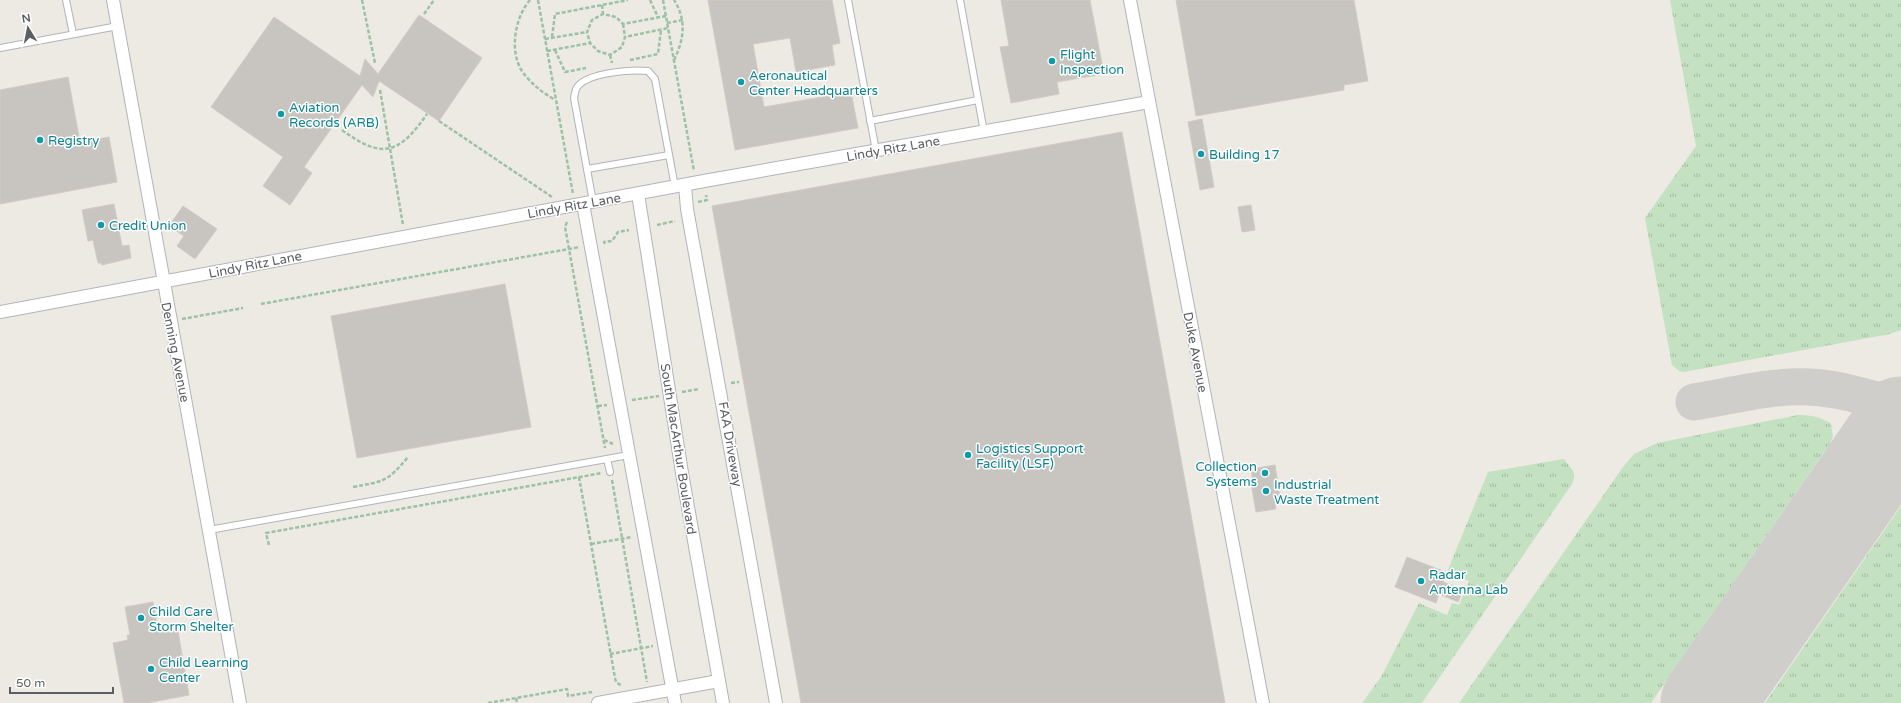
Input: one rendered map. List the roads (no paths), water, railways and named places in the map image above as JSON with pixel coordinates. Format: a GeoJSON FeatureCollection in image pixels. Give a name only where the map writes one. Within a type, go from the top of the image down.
{"type":"FeatureCollection","features":[{"type":"Feature","properties":{"kind":"street","name":"Denning Avenue"},"geometry":{"type":"LineString","coordinates":[[113,0],[240,703]]}},
{"type":"Feature","properties":{"kind":"street","name":"Duke Avenue"},"geometry":{"type":"LineString","coordinates":[[1130,0],[1263,703]]}},
{"type":"Feature","properties":{"kind":"street","name":"Lindy Ritz Lane"},"geometry":{"type":"LineString","coordinates":[[0,312],[589,199],[638,194],[678,183],[876,151],[1149,102]]}},
{"type":"Feature","properties":{"kind":"street","name":"FAA Driveway"},"geometry":{"type":"LineString","coordinates":[[678,183],[687,209],[720,385],[776,703]]}},
{"type":"Feature","properties":{"kind":"street","name":"South MacArthur Boulevard"},"geometry":{"type":"LineString","coordinates":[[638,194],[683,479],[723,703]]}},
{"type":"Feature","properties":{"kind":"street"},"geometry":{"type":"LineString","coordinates":[[589,199],[629,455],[675,703]]}},
{"type":"Feature","properties":{"kind":"street"},"geometry":{"type":"LineString","coordinates":[[596,697],[649,694],[719,681]]}},
{"type":"Feature","properties":{"kind":"lane"},"geometry":{"type":"LineString","coordinates":[[66,0],[73,34]]}},
{"type":"Feature","properties":{"kind":"lane"},"geometry":{"type":"LineString","coordinates":[[848,0],[876,151]]}},
{"type":"Feature","properties":{"kind":"lane"},"geometry":{"type":"LineString","coordinates":[[960,0],[984,132]]}},
{"type":"Feature","properties":{"kind":"lane"},"geometry":{"type":"LineString","coordinates":[[0,48],[118,26]]}},
{"type":"Feature","properties":{"kind":"lane"},"geometry":{"type":"LineString","coordinates":[[589,199],[587,170],[574,98],[577,86],[588,78],[633,69],[648,71],[655,80],[669,155],[678,183]]}},
{"type":"Feature","properties":{"kind":"lane"},"geometry":{"type":"LineString","coordinates":[[870,121],[978,100]]}},
{"type":"Feature","properties":{"kind":"lane"},"geometry":{"type":"LineString","coordinates":[[587,170],[669,155]]}},
{"type":"Feature","properties":{"kind":"lane"},"geometry":{"type":"LineString","coordinates":[[209,530],[629,455]]}},
{"type":"Feature","properties":{"kind":"lane"},"geometry":{"type":"LineString","coordinates":[[607,459],[610,472]]}},
{"type":"Feature","properties":{"kind":"place","name":"Flight Inspection"},"geometry":{"type":"Point","coordinates":[1052,61]}},
{"type":"Feature","properties":{"kind":"place","name":"Aeronautical Center Headquarters"},"geometry":{"type":"Point","coordinates":[741,82]}},
{"type":"Feature","properties":{"kind":"place","name":"Aviation Records (ARB)"},"geometry":{"type":"Point","coordinates":[281,114]}},
{"type":"Feature","properties":{"kind":"place","name":"Registry"},"geometry":{"type":"Point","coordinates":[40,140]}},
{"type":"Feature","properties":{"kind":"place","name":"Building 17"},"geometry":{"type":"Point","coordinates":[1201,154]}},
{"type":"Feature","properties":{"kind":"place","name":"Credit Union"},"geometry":{"type":"Point","coordinates":[101,225]}},
{"type":"Feature","properties":{"kind":"place","name":"Logistics Support Facility (LSF)"},"geometry":{"type":"Point","coordinates":[968,455]}},
{"type":"Feature","properties":{"kind":"place","name":"Collection Systems"},"geometry":{"type":"Point","coordinates":[1265,473]}},
{"type":"Feature","properties":{"kind":"place","name":"Industrial Waste Treatment"},"geometry":{"type":"Point","coordinates":[1266,491]}},
{"type":"Feature","properties":{"kind":"place","name":"Radar Antenna Lab"},"geometry":{"type":"Point","coordinates":[1421,581]}},
{"type":"Feature","properties":{"kind":"place","name":"Child Care Storm Shelter"},"geometry":{"type":"Point","coordinates":[141,618]}},
{"type":"Feature","properties":{"kind":"place","name":"Child Learning Center"},"geometry":{"type":"Point","coordinates":[151,669]}}]}
